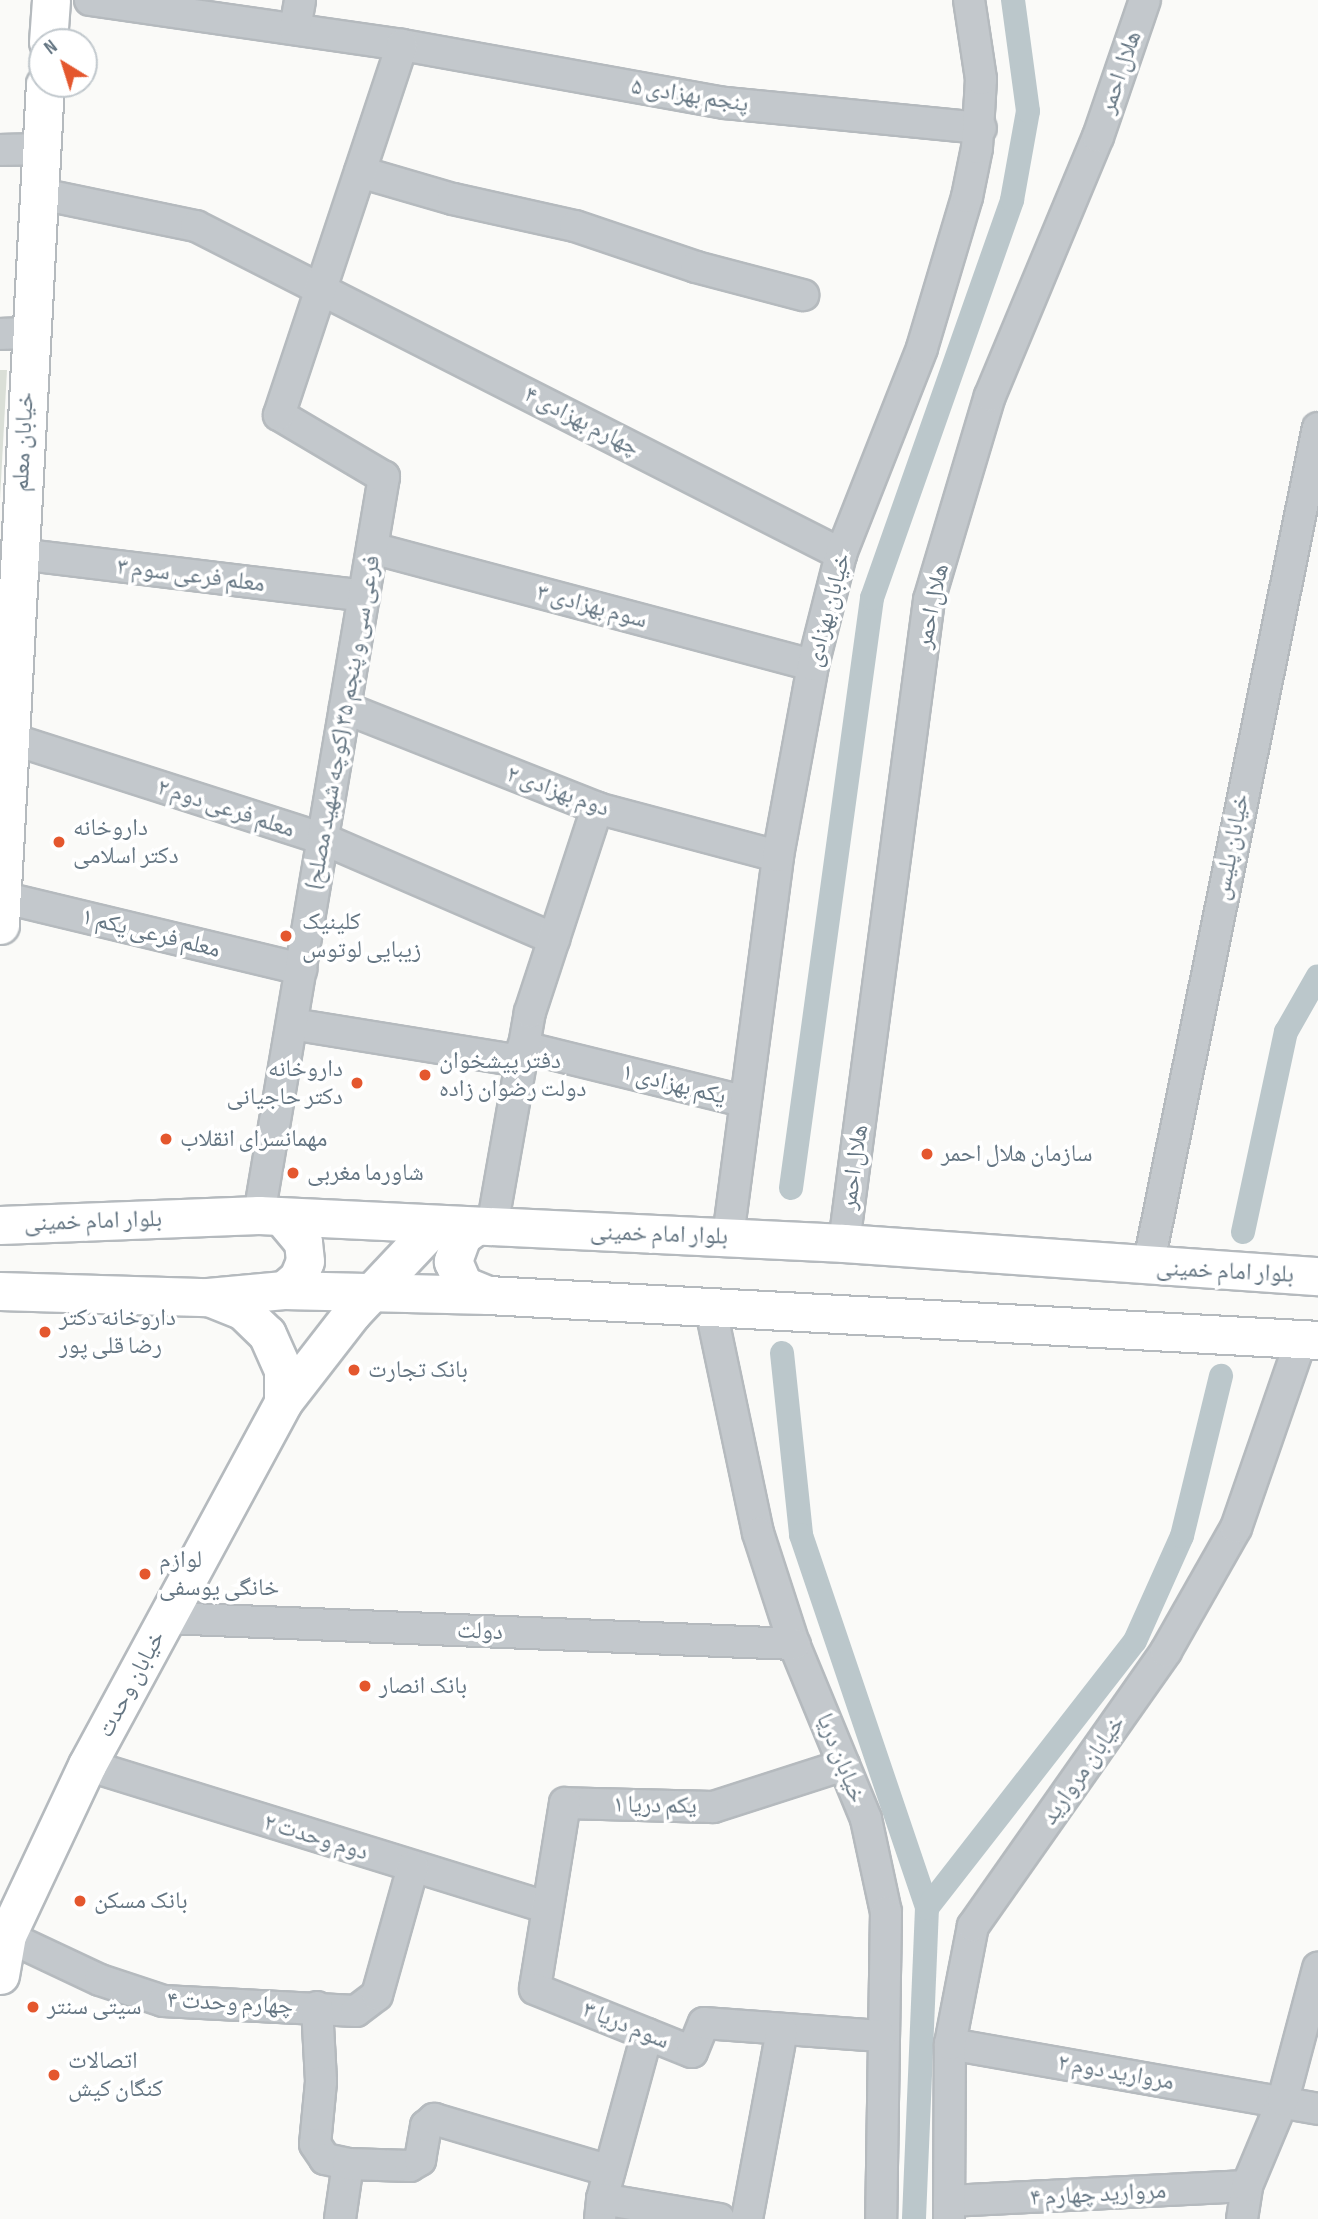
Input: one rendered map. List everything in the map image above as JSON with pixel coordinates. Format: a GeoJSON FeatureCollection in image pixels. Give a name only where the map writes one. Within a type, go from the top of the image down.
{"type":"FeatureCollection","features":[{"type":"Feature","properties":{"kind":"main road"},"geometry":{"type":"LineString","coordinates":[[49,28],[51,0]]}},
{"type":"Feature","properties":{"kind":"main road","name":"خیابان معلم"},"geometry":{"type":"LineString","coordinates":[[1,911],[18,554],[15,333],[41,194],[44,98]]}},
{"type":"Feature","properties":{"kind":"main road"},"geometry":{"type":"LineString","coordinates":[[272,1217],[299,1234],[306,1251],[298,1278],[284,1290]]}},
{"type":"Feature","properties":{"kind":"main road","name":"بلوار امام خمینی"},"geometry":{"type":"LineString","coordinates":[[0,1225],[272,1217],[844,1243],[1148,1267],[1318,1276]]}},
{"type":"Feature","properties":{"kind":"main road","name":"خیابان وحدت"},"geometry":{"type":"LineString","coordinates":[[0,1975],[4,1934],[87,1765],[283,1402],[368,1296],[434,1226]]}},
{"type":"Feature","properties":{"kind":"main road"},"geometry":{"type":"LineString","coordinates":[[482,1228],[462,1236],[453,1261],[463,1285],[488,1295]]}},
{"type":"Feature","properties":{"kind":"main road"},"geometry":{"type":"LineString","coordinates":[[0,1291],[208,1297],[284,1290],[368,1296],[488,1295],[711,1310],[1309,1340]]}},
{"type":"Feature","properties":{"kind":"main road"},"geometry":{"type":"LineString","coordinates":[[208,1297],[243,1311],[267,1334],[283,1370],[283,1402]]}},
{"type":"Feature","properties":{"kind":"street","name":"پنجم بهزادی ۵"},"geometry":{"type":"LineString","coordinates":[[90,0],[402,45],[725,103],[981,128]]}},
{"type":"Feature","properties":{"kind":"street"},"geometry":{"type":"LineString","coordinates":[[295,29],[300,0]]}},
{"type":"Feature","properties":{"kind":"street","name":"خیابان بهزادی"},"geometry":{"type":"LineString","coordinates":[[728,1237],[743,1101],[778,856],[813,665],[841,554],[922,348],[967,197],[981,128],[981,79],[969,0]]}},
{"type":"Feature","properties":{"kind":"street","name":"هلال احمر"},"geometry":{"type":"LineString","coordinates":[[844,1243],[929,600],[990,396],[1098,137],[1145,0]]}},
{"type":"Feature","properties":{"kind":"street"},"geometry":{"type":"LineString","coordinates":[[323,287],[402,45]]}},
{"type":"Feature","properties":{"kind":"street"},"geometry":{"type":"LineString","coordinates":[[0,150],[41,149]]}},
{"type":"Feature","properties":{"kind":"street"},"geometry":{"type":"LineString","coordinates":[[360,172],[453,199],[575,226],[696,267],[803,295]]}},
{"type":"Feature","properties":{"kind":"street","name":"چهارم بهزادی ۴"},"geometry":{"type":"LineString","coordinates":[[41,194],[196,226],[323,287],[841,554]]}},
{"type":"Feature","properties":{"kind":"street","name":"فرعی سی و پنجم ۳۵ (کوچه شهید مصلح)"},"geometry":{"type":"LineString","coordinates":[[272,1217],[292,1024],[384,477],[279,415],[323,287]]}},
{"type":"Feature","properties":{"kind":"street","name":"خیابان پلیس"},"geometry":{"type":"LineString","coordinates":[[1148,1267],[1318,428]]}},
{"type":"Feature","properties":{"kind":"street","name":"سوم بهزادی ۳"},"geometry":{"type":"LineString","coordinates":[[372,548],[813,665]]}},
{"type":"Feature","properties":{"kind":"street","name":"معلم فرعی سوم ۳"},"geometry":{"type":"LineString","coordinates":[[18,554],[363,596]]}},
{"type":"Feature","properties":{"kind":"street","name":"دوم بهزادی ۲"},"geometry":{"type":"LineString","coordinates":[[345,708],[597,808],[778,856]]}},
{"type":"Feature","properties":{"kind":"street","name":"معلم فرعی دوم ۲"},"geometry":{"type":"LineString","coordinates":[[9,738],[323,839],[554,939]]}},
{"type":"Feature","properties":{"kind":"street"},"geometry":{"type":"LineString","coordinates":[[482,1228],[522,1054],[554,939],[597,808]]}},
{"type":"Feature","properties":{"kind":"street","name":"معلم فرعی یکم ۱"},"geometry":{"type":"LineString","coordinates":[[1,911],[301,969]]}},
{"type":"Feature","properties":{"kind":"street","name":"یکم بهزادی ۱"},"geometry":{"type":"LineString","coordinates":[[292,1024],[522,1054],[743,1101]]}},
{"type":"Feature","properties":{"kind":"street","name":"خیابان دریا"},"geometry":{"type":"LineString","coordinates":[[711,1310],[758,1532],[794,1644],[866,1819],[886,1912],[881,2036],[881,2219]]}},
{"type":"Feature","properties":{"kind":"street","name":"خیابان مروارید"},"geometry":{"type":"LineString","coordinates":[[949,2210],[950,2043],[973,1926],[1167,1651],[1236,1528],[1309,1340]]}},
{"type":"Feature","properties":{"kind":"street","name":"دولت"},"geometry":{"type":"LineString","coordinates":[[166,1618],[794,1644]]}},
{"type":"Feature","properties":{"kind":"street","name":"دوم وحدت ۲"},"geometry":{"type":"LineString","coordinates":[[87,1765],[545,1907]]}},
{"type":"Feature","properties":{"kind":"street","name":"یکم دریا ۱"},"geometry":{"type":"LineString","coordinates":[[545,1907],[565,1803],[713,1807],[844,1765]]}},
{"type":"Feature","properties":{"kind":"street","name":"چهارم وحدت ۴"},"geometry":{"type":"LineString","coordinates":[[4,1934],[100,1980],[163,2001],[356,2011],[377,1995],[413,1867]]}},
{"type":"Feature","properties":{"kind":"street","name":"سوم دریا ۳"},"geometry":{"type":"LineString","coordinates":[[545,1907],[534,1989],[692,2052],[704,2023],[881,2036]]}},
{"type":"Feature","properties":{"kind":"street"},"geometry":{"type":"LineString","coordinates":[[1242,2219],[1247,2186],[1283,2100],[1318,1968]]}},
{"type":"Feature","properties":{"kind":"street"},"geometry":{"type":"LineString","coordinates":[[317,2007],[321,2081],[315,2144],[325,2159],[348,2164],[410,2166],[419,2160],[426,2126],[434,2119],[603,2196],[719,2219]]}},
{"type":"Feature","properties":{"kind":"street"},"geometry":{"type":"LineString","coordinates":[[747,2219],[782,2030]]}},
{"type":"Feature","properties":{"kind":"street"},"geometry":{"type":"LineString","coordinates":[[603,2196],[647,2034]]}},
{"type":"Feature","properties":{"kind":"street","name":"مروارید دوم ۲"},"geometry":{"type":"LineString","coordinates":[[950,2043],[1283,2100],[1318,2109]]}},
{"type":"Feature","properties":{"kind":"street"},"geometry":{"type":"LineString","coordinates":[[340,2219],[348,2164]]}},
{"type":"Feature","properties":{"kind":"street","name":"مروارید چهارم ۴"},"geometry":{"type":"LineString","coordinates":[[949,2210],[1048,2208],[1247,2186]]}},
{"type":"Feature","properties":{"kind":"shaded area"},"geometry":{"type":"Polygon","coordinates":[[[0,370],[7,370],[0,499],[0,370]]]}},
{"type":"Feature","properties":{"kind":"waterway"},"geometry":{"type":"LineString","coordinates":[[791,1188],[872,598],[1012,200],[1028,111],[1013,0]]}},
{"type":"Feature","properties":{"kind":"waterway"},"geometry":{"type":"LineString","coordinates":[[1243,1232],[1286,1032],[1318,976]]}},
{"type":"Feature","properties":{"kind":"waterway"},"geometry":{"type":"LineString","coordinates":[[782,1353],[801,1535],[927,1908],[914,2219]]}},
{"type":"Feature","properties":{"kind":"waterway"},"geometry":{"type":"LineString","coordinates":[[927,1908],[1135,1641],[1182,1536],[1221,1376]]}},
{"type":"Feature","properties":{"kind":"place","name":"داروخانه دکتر اسلامی"},"geometry":{"type":"Point","coordinates":[59,842]}},
{"type":"Feature","properties":{"kind":"place","name":"کلینیک زیبایی لوتوس"},"geometry":{"type":"Point","coordinates":[286,936]}},
{"type":"Feature","properties":{"kind":"place","name":"دفتر پیشخوان دولت رضوان زاده"},"geometry":{"type":"Point","coordinates":[425,1075]}},
{"type":"Feature","properties":{"kind":"place","name":"داروخانه دکتر حاجیانی"},"geometry":{"type":"Point","coordinates":[357,1083]}},
{"type":"Feature","properties":{"kind":"place","name":"مهمانسرای انقلاب"},"geometry":{"type":"Point","coordinates":[166,1139]}},
{"type":"Feature","properties":{"kind":"place","name":"سازمان هلال احمر"},"geometry":{"type":"Point","coordinates":[927,1154]}},
{"type":"Feature","properties":{"kind":"place","name":"شاورما مغربی"},"geometry":{"type":"Point","coordinates":[293,1173]}},
{"type":"Feature","properties":{"kind":"place","name":"داروخانه دکتر رضا قلی پور"},"geometry":{"type":"Point","coordinates":[45,1332]}},
{"type":"Feature","properties":{"kind":"place","name":"بانک تجارت"},"geometry":{"type":"Point","coordinates":[354,1370]}},
{"type":"Feature","properties":{"kind":"place","name":"لوازم خانگی یوسفی"},"geometry":{"type":"Point","coordinates":[145,1574]}},
{"type":"Feature","properties":{"kind":"place","name":"بانک انصار"},"geometry":{"type":"Point","coordinates":[365,1686]}},
{"type":"Feature","properties":{"kind":"place","name":"بانک مسکن"},"geometry":{"type":"Point","coordinates":[80,1901]}},
{"type":"Feature","properties":{"kind":"place","name":"سیتی سنتر"},"geometry":{"type":"Point","coordinates":[33,2007]}},
{"type":"Feature","properties":{"kind":"place","name":"اتصالات کنگان کیش"},"geometry":{"type":"Point","coordinates":[54,2075]}}]}
